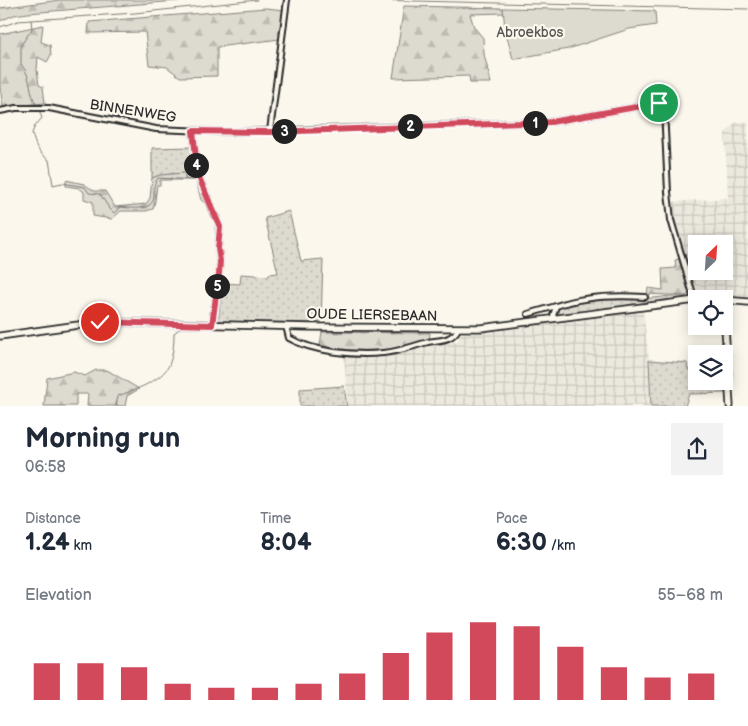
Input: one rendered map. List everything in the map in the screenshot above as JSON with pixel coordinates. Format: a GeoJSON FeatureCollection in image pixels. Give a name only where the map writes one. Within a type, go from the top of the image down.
{"type":"FeatureCollection","features":[{"type":"Feature","properties":{"kind":"main road","name":"OUDE LIERSEBAAN"},"geometry":{"type":"LineString","coordinates":[[0,336],[100,322],[481,328],[688,301]]}},
{"type":"Feature","properties":{"kind":"main road"},"geometry":{"type":"LineString","coordinates":[[733,301],[748,302]]}},
{"type":"Feature","properties":{"kind":"main road"},"geometry":{"type":"LineString","coordinates":[[725,335],[730,406]]}},
{"type":"Feature","properties":{"kind":"street"},"geometry":{"type":"LineString","coordinates":[[270,132],[287,0]]}},
{"type":"Feature","properties":{"kind":"street","name":"BINNENWEG"},"geometry":{"type":"LineString","coordinates":[[0,111],[16,108],[49,108],[156,129],[270,132],[551,122],[659,103],[664,108],[671,220],[692,290]]}},
{"type":"Feature","properties":{"kind":"street"},"geometry":{"type":"LineString","coordinates":[[193,131],[198,175],[220,227],[218,249],[220,261],[219,274],[212,325]]}},
{"type":"Feature","properties":{"kind":"street"},"geometry":{"type":"LineString","coordinates":[[528,314],[585,298],[613,296],[645,297]]}},
{"type":"Feature","properties":{"kind":"street"},"geometry":{"type":"LineString","coordinates":[[552,319],[556,306]]}},
{"type":"Feature","properties":{"kind":"street","name":"OUDE LIERSEBAAN"},"geometry":{"type":"LineString","coordinates":[[286,326],[289,338],[296,342],[337,352],[358,354],[384,353],[452,337],[458,329]]}},
{"type":"Feature","properties":{"kind":"shaded area"},"geometry":{"type":"Polygon","coordinates":[[[736,122],[748,122],[748,298],[733,296],[733,290],[695,290],[692,280],[733,280],[733,235],[688,235],[688,267],[671,202],[728,198],[725,133],[736,122]]]}},
{"type":"Feature","properties":{"kind":"shaded area"},"geometry":{"type":"Polygon","coordinates":[[[643,311],[649,360],[651,406],[348,406],[344,356],[374,357],[458,341],[460,334],[643,311]]]}},
{"type":"Feature","properties":{"kind":"green space"},"geometry":{"type":"Polygon","coordinates":[[[60,0],[190,0],[28,13],[14,15],[0,21],[0,8],[60,0]]]}},
{"type":"Feature","properties":{"kind":"green space"},"geometry":{"type":"Polygon","coordinates":[[[404,6],[503,8],[504,13],[470,14],[474,27],[483,38],[484,54],[491,83],[470,83],[469,76],[393,78],[404,6]]]}},
{"type":"Feature","properties":{"kind":"green space"},"geometry":{"type":"Polygon","coordinates":[[[266,8],[284,10],[280,39],[217,47],[217,76],[180,77],[167,67],[149,65],[145,32],[88,33],[89,22],[266,8]]]}},
{"type":"Feature","properties":{"kind":"green space","name":"Abroekbos"},"geometry":{"type":"Polygon","coordinates":[[[503,8],[655,11],[656,25],[629,29],[568,49],[513,59],[505,29],[503,8]]]}},
{"type":"Feature","properties":{"kind":"green space"},"geometry":{"type":"Polygon","coordinates":[[[43,25],[41,42],[50,45],[51,55],[47,62],[38,57],[39,85],[43,87],[45,103],[3,107],[0,87],[0,34],[43,25]]]}},
{"type":"Feature","properties":{"kind":"green space"},"geometry":{"type":"Polygon","coordinates":[[[192,147],[197,180],[186,180],[184,173],[160,175],[152,178],[152,148],[192,147]]]}},
{"type":"Feature","properties":{"kind":"green space"},"geometry":{"type":"Polygon","coordinates":[[[184,173],[186,180],[160,180],[160,185],[157,185],[153,209],[146,211],[121,211],[112,219],[93,216],[93,202],[84,199],[84,192],[79,188],[66,186],[66,180],[84,184],[94,191],[105,191],[115,207],[146,204],[150,198],[152,178],[160,175],[184,173]]]}},
{"type":"Feature","properties":{"kind":"green space"},"geometry":{"type":"Polygon","coordinates":[[[289,211],[301,261],[323,259],[321,323],[215,321],[215,318],[219,317],[221,283],[240,284],[241,274],[269,276],[269,274],[278,273],[265,218],[289,211]]]}},
{"type":"Feature","properties":{"kind":"green space"},"geometry":{"type":"Polygon","coordinates":[[[679,259],[688,295],[647,294],[648,288],[663,290],[662,269],[676,268],[675,260],[679,259]]]}},
{"type":"Feature","properties":{"kind":"green space"},"geometry":{"type":"Polygon","coordinates":[[[686,296],[685,298],[562,315],[558,315],[557,309],[573,303],[600,299],[686,296]]]}},
{"type":"Feature","properties":{"kind":"green space"},"geometry":{"type":"Polygon","coordinates":[[[322,332],[430,333],[429,341],[402,347],[348,350],[320,345],[322,332]]]}},
{"type":"Feature","properties":{"kind":"green space"},"geometry":{"type":"Polygon","coordinates":[[[649,360],[687,363],[688,390],[725,390],[725,393],[689,394],[685,406],[651,406],[649,360]]]}},
{"type":"Feature","properties":{"kind":"green space"},"geometry":{"type":"Polygon","coordinates":[[[96,370],[107,370],[139,389],[127,396],[125,406],[87,406],[88,394],[76,394],[76,406],[44,406],[47,378],[74,372],[85,376],[96,370]]]}},
{"type":"Feature","properties":{"kind":"green space"},"geometry":{"type":"Polygon","coordinates":[[[344,386],[347,406],[300,406],[300,389],[344,386]]]}},
{"type":"Feature","properties":{"kind":"waterway"},"geometry":{"type":"LineString","coordinates":[[0,27],[18,21],[135,13],[257,0]]}},
{"type":"Feature","properties":{"kind":"waterway"},"geometry":{"type":"LineString","coordinates":[[373,0],[748,9]]}},
{"type":"Feature","properties":{"kind":"waterway"},"geometry":{"type":"LineString","coordinates":[[31,20],[32,29],[21,45],[21,64],[27,75],[32,96],[37,106]]}},
{"type":"Feature","properties":{"kind":"waterway"},"geometry":{"type":"LineString","coordinates":[[39,110],[42,118],[32,133],[42,155],[49,160],[53,185],[62,183],[85,187],[89,193],[100,194],[114,213],[120,207],[140,208],[150,205],[153,201],[154,189],[158,178],[196,180],[201,200],[207,204],[215,223],[216,247]]}},
{"type":"Feature","properties":{"kind":"waterway"},"geometry":{"type":"LineString","coordinates":[[216,251],[217,262]]}},
{"type":"Feature","properties":{"kind":"waterway"},"geometry":{"type":"LineString","coordinates":[[116,406],[118,396],[147,384],[165,371],[171,357],[174,333],[182,327]]}},
{"type":"Feature","properties":{"kind":"route"},"geometry":{"type":"LineString","coordinates":[[100,322],[212,325],[219,274],[220,261],[218,249],[220,227],[198,175],[193,131],[270,132],[551,122],[659,103]]}}]}
